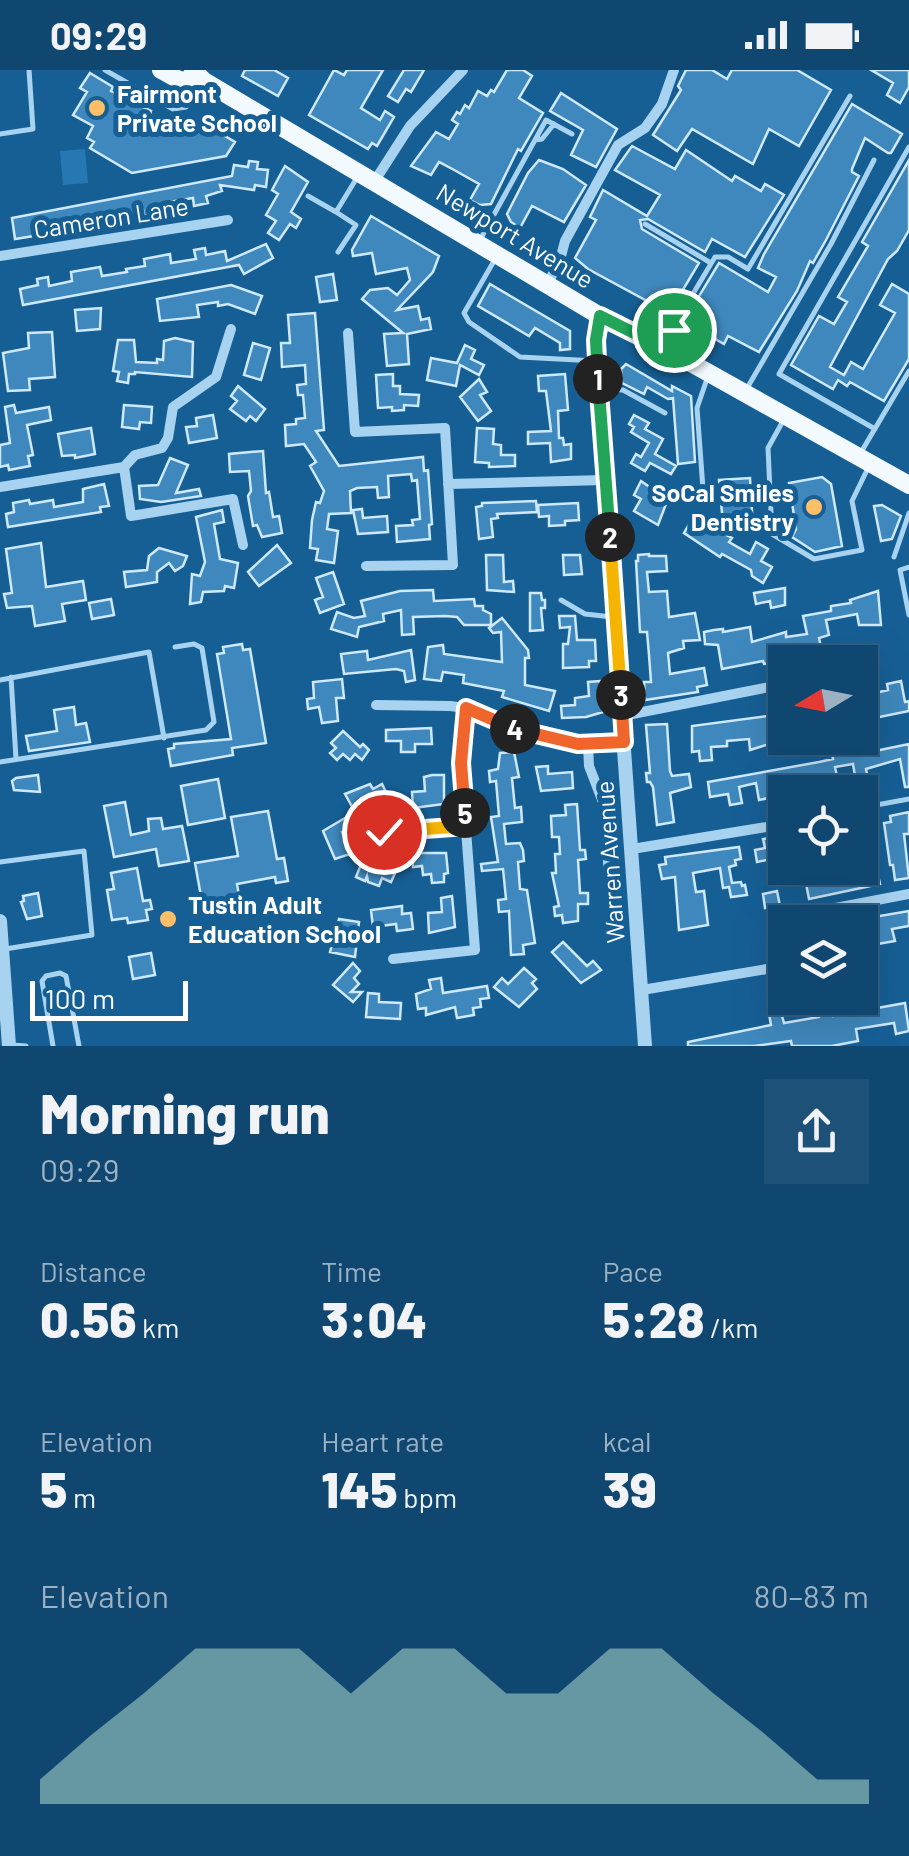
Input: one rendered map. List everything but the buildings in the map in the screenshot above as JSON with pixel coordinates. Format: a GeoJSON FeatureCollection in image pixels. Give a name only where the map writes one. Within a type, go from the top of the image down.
{"type":"FeatureCollection","features":[{"type":"Feature","properties":{"kind":"main road","name":"Newport Avenue"},"geometry":{"type":"LineString","coordinates":[[161,70],[179,80],[202,74],[600,316],[909,485]]}},
{"type":"Feature","properties":{"kind":"street"},"geometry":{"type":"LineString","coordinates":[[367,177],[463,70]]}},
{"type":"Feature","properties":{"kind":"street"},"geometry":{"type":"LineString","coordinates":[[548,283],[565,241],[618,145],[646,128],[662,104],[674,70]]}},
{"type":"Feature","properties":{"kind":"street","name":"Cameron Lane"},"geometry":{"type":"LineString","coordinates":[[0,256],[228,220]]}},
{"type":"Feature","properties":{"kind":"street","name":"Warren Avenue"},"geometry":{"type":"LineString","coordinates":[[600,316],[597,361],[645,1046]]}},
{"type":"Feature","properties":{"kind":"street"},"geometry":{"type":"LineString","coordinates":[[0,487],[124,467],[136,455],[162,448],[168,438],[173,407],[216,377],[231,329]]}},
{"type":"Feature","properties":{"kind":"street"},"geometry":{"type":"LineString","coordinates":[[348,333],[354,432],[445,428],[453,565],[366,566]]}},
{"type":"Feature","properties":{"kind":"street"},"geometry":{"type":"LineString","coordinates":[[124,467],[131,516],[233,500],[243,545]]}},
{"type":"Feature","properties":{"kind":"street"},"geometry":{"type":"LineString","coordinates":[[448,484],[606,480]]}},
{"type":"Feature","properties":{"kind":"street"},"geometry":{"type":"LineString","coordinates":[[622,716],[768,687]]}},
{"type":"Feature","properties":{"kind":"street"},"geometry":{"type":"LineString","coordinates":[[376,705],[466,708],[525,733],[588,745],[624,742]]}},
{"type":"Feature","properties":{"kind":"street"},"geometry":{"type":"LineString","coordinates":[[393,959],[476,950],[461,763],[466,708]]}},
{"type":"Feature","properties":{"kind":"street","name":"Warren Avenue"},"geometry":{"type":"LineString","coordinates":[[588,745],[589,766],[604,805],[610,936]]}},
{"type":"Feature","properties":{"kind":"street"},"geometry":{"type":"LineString","coordinates":[[384,832],[466,826]]}},
{"type":"Feature","properties":{"kind":"street"},"geometry":{"type":"LineString","coordinates":[[632,849],[768,827]]}},
{"type":"Feature","properties":{"kind":"street"},"geometry":{"type":"LineString","coordinates":[[851,905],[909,894]]}},
{"type":"Feature","properties":{"kind":"street"},"geometry":{"type":"LineString","coordinates":[[0,921],[9,1046]]}},
{"type":"Feature","properties":{"kind":"street"},"geometry":{"type":"LineString","coordinates":[[642,990],[768,969]]}},
{"type":"Feature","properties":{"kind":"lane"},"geometry":{"type":"LineString","coordinates":[[0,134],[34,130],[29,70]]}},
{"type":"Feature","properties":{"kind":"lane"},"geometry":{"type":"LineString","coordinates":[[105,70],[173,109],[186,107],[202,74]]}},
{"type":"Feature","properties":{"kind":"lane"},"geometry":{"type":"LineString","coordinates":[[666,349],[678,318],[715,257],[728,257],[748,268],[850,96]]}},
{"type":"Feature","properties":{"kind":"lane"},"geometry":{"type":"LineString","coordinates":[[478,242],[535,140],[542,139],[554,124],[572,134]]}},
{"type":"Feature","properties":{"kind":"lane"},"geometry":{"type":"LineString","coordinates":[[875,429],[781,371],[909,146]]}},
{"type":"Feature","properties":{"kind":"lane"},"geometry":{"type":"LineString","coordinates":[[744,393],[874,160]]}},
{"type":"Feature","properties":{"kind":"lane"},"geometry":{"type":"LineString","coordinates":[[336,212],[367,177]]}},
{"type":"Feature","properties":{"kind":"lane"},"geometry":{"type":"LineString","coordinates":[[308,196],[356,225],[338,252]]}},
{"type":"Feature","properties":{"kind":"lane"},"geometry":{"type":"LineString","coordinates":[[645,224],[711,264]]}},
{"type":"Feature","properties":{"kind":"lane"},"geometry":{"type":"LineString","coordinates":[[498,254],[464,313],[469,322],[520,357],[597,361]]}},
{"type":"Feature","properties":{"kind":"lane"},"geometry":{"type":"LineString","coordinates":[[786,416],[768,448],[772,534],[814,559],[862,550],[852,501],[875,429],[909,371]]}},
{"type":"Feature","properties":{"kind":"lane"},"geometry":{"type":"LineString","coordinates":[[703,489],[697,408],[709,373]]}},
{"type":"Feature","properties":{"kind":"lane"},"geometry":{"type":"LineString","coordinates":[[599,389],[623,390],[665,413]]}},
{"type":"Feature","properties":{"kind":"lane"},"geometry":{"type":"LineString","coordinates":[[894,557],[909,513]]}},
{"type":"Feature","properties":{"kind":"lane"},"geometry":{"type":"LineString","coordinates":[[909,567],[900,570],[909,615]]}},
{"type":"Feature","properties":{"kind":"lane"},"geometry":{"type":"LineString","coordinates":[[561,600],[586,614],[615,618]]}},
{"type":"Feature","properties":{"kind":"lane"},"geometry":{"type":"LineString","coordinates":[[0,762],[206,730],[214,722],[202,648],[194,644],[175,648]]}},
{"type":"Feature","properties":{"kind":"lane"},"geometry":{"type":"LineString","coordinates":[[0,680],[150,652],[164,738]]}},
{"type":"Feature","properties":{"kind":"lane"},"geometry":{"type":"LineString","coordinates":[[12,678],[16,760]]}},
{"type":"Feature","properties":{"kind":"lane"},"geometry":{"type":"LineString","coordinates":[[878,805],[909,799]]}},
{"type":"Feature","properties":{"kind":"lane"},"geometry":{"type":"LineString","coordinates":[[0,862],[84,851],[92,935],[2,956]]}},
{"type":"Feature","properties":{"kind":"lane"},"geometry":{"type":"LineString","coordinates":[[52,1046],[42,981],[46,976],[60,974],[66,976],[79,1046]]}},
{"type":"Feature","properties":{"kind":"lane"},"geometry":{"type":"LineString","coordinates":[[9,1046],[26,1046]]}},
{"type":"Feature","properties":{"kind":"shaded area"},"geometry":{"type":"Polygon","coordinates":[[[85,149],[88,183],[63,185],[60,151],[85,149]]]}},
{"type":"Feature","properties":{"kind":"place","name":"Fairmont Private School"},"geometry":{"type":"Point","coordinates":[97,108]}},
{"type":"Feature","properties":{"kind":"place","name":"SoCal Smiles Dentistry"},"geometry":{"type":"Point","coordinates":[814,507]}},
{"type":"Feature","properties":{"kind":"place","name":"Tustin Adult Education School"},"geometry":{"type":"Point","coordinates":[168,919]}},
{"type":"Feature","properties":{"kind":"route"},"geometry":{"type":"LineString","coordinates":[[384,832],[466,826],[461,763],[466,708],[525,733],[588,745],[624,742],[596,340],[600,316],[666,349],[674,330]]}}]}
